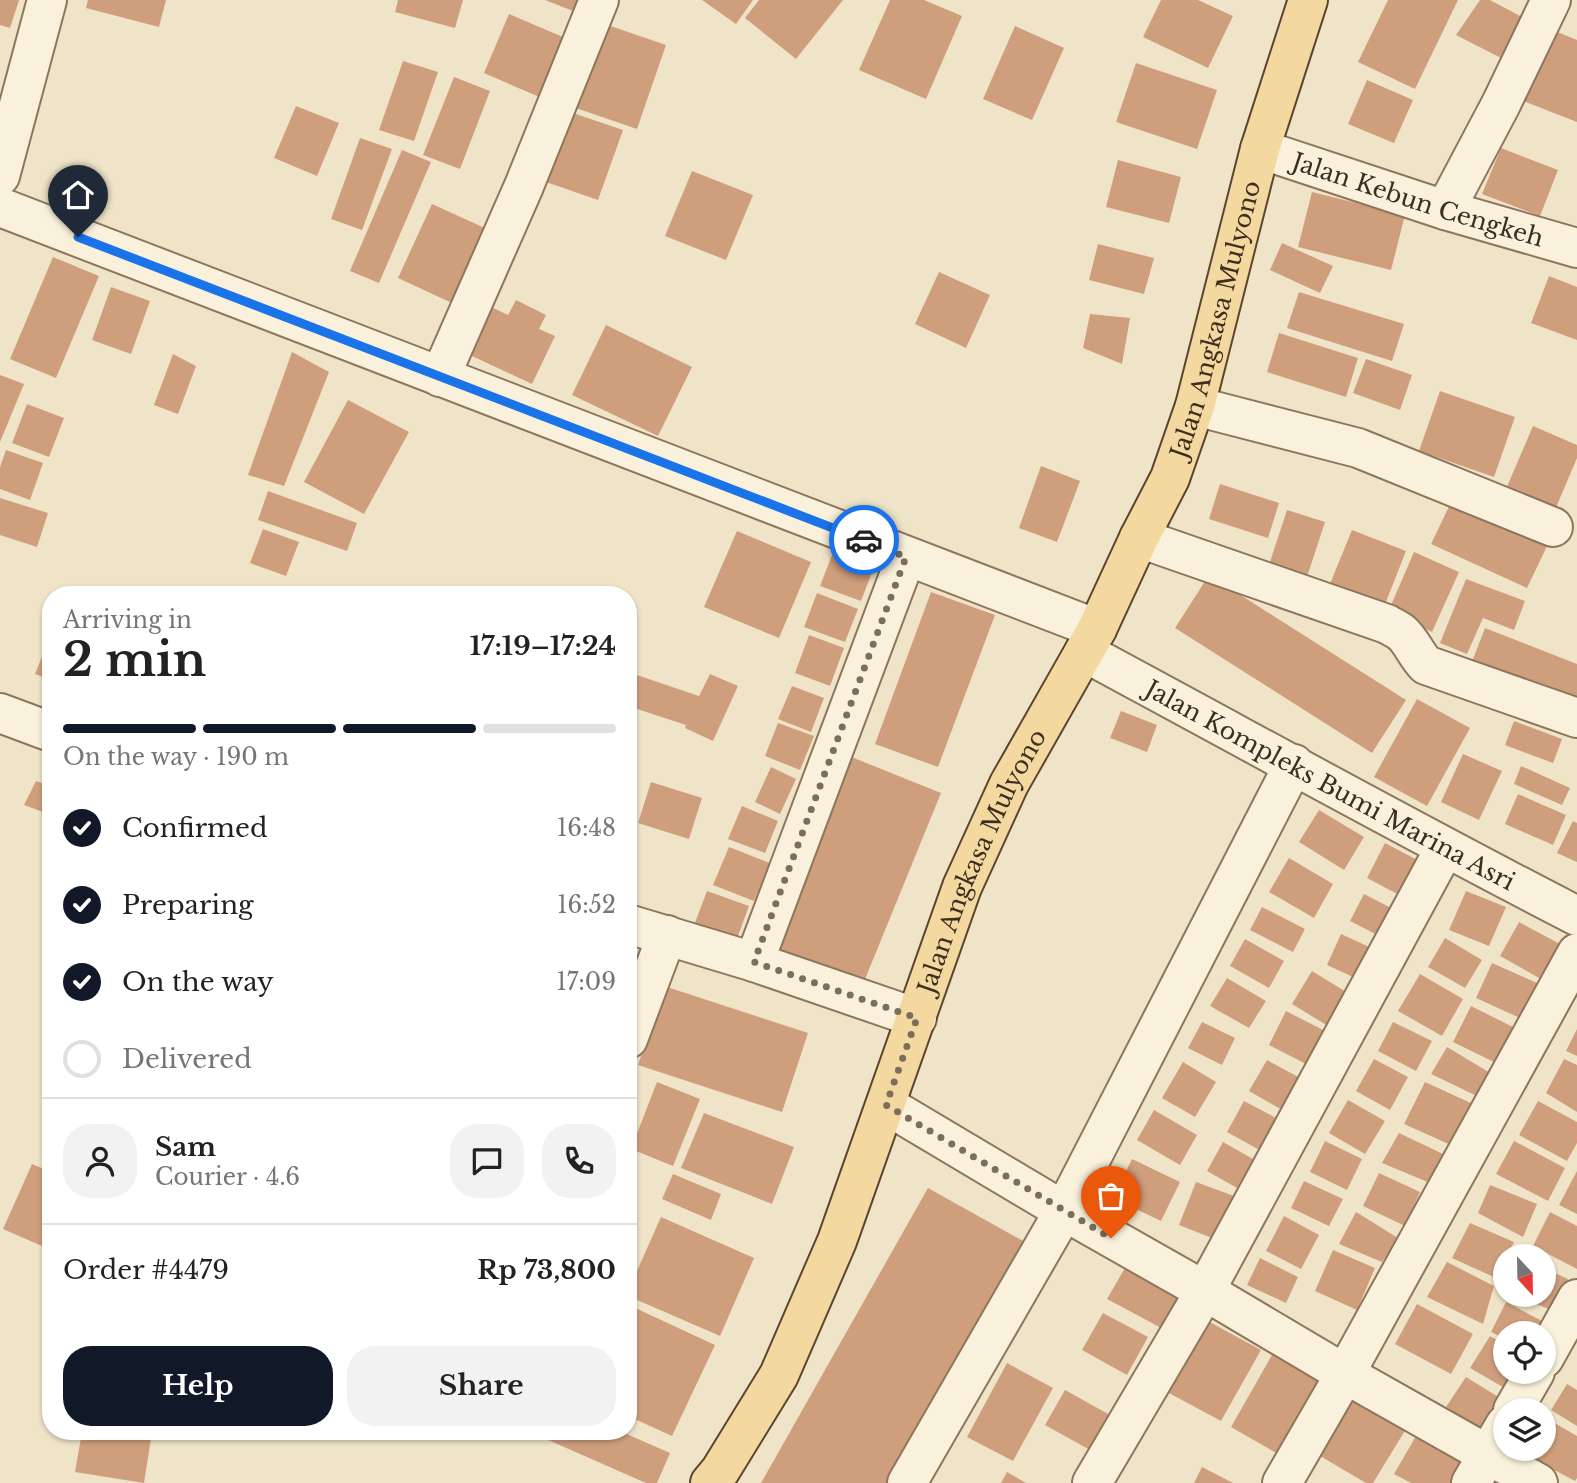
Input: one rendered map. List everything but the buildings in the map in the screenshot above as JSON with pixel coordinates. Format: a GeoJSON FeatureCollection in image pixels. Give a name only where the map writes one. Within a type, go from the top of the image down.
{"type":"FeatureCollection","features":[{"type":"Feature","properties":{"kind":"main road","name":"Jalan Angkasa Mulyono"},"geometry":{"type":"LineString","coordinates":[[710,1483],[779,1375],[837,1241],[962,887],[998,807],[1090,641],[1170,478],[1195,406],[1260,149],[1308,0]]}},
{"type":"Feature","properties":{"kind":"street"},"geometry":{"type":"LineString","coordinates":[[0,176],[47,0]]}},
{"type":"Feature","properties":{"kind":"street"},"geometry":{"type":"LineString","coordinates":[[440,377],[524,186],[599,0]]}},
{"type":"Feature","properties":{"kind":"street"},"geometry":{"type":"LineString","coordinates":[[1445,210],[1501,104],[1551,0]]}},
{"type":"Feature","properties":{"kind":"street","name":"Jalan Kebun Cengkeh"},"geometry":{"type":"LineString","coordinates":[[1260,149],[1445,210],[1577,248]]}},
{"type":"Feature","properties":{"kind":"street"},"geometry":{"type":"LineString","coordinates":[[0,207],[906,557],[1090,641]]}},
{"type":"Feature","properties":{"kind":"street"},"geometry":{"type":"LineString","coordinates":[[1195,406],[1358,448],[1553,527]]}},
{"type":"Feature","properties":{"kind":"street"},"geometry":{"type":"LineString","coordinates":[[1139,538],[1387,624],[1407,638],[1426,665],[1577,718]]}},
{"type":"Feature","properties":{"kind":"street"},"geometry":{"type":"LineString","coordinates":[[754,962],[906,557]]}},
{"type":"Feature","properties":{"kind":"street","name":"Jalan Kompleks Bumi Marina Asri"},"geometry":{"type":"LineString","coordinates":[[1090,641],[1294,764],[1577,916]]}},
{"type":"Feature","properties":{"kind":"street"},"geometry":{"type":"LineString","coordinates":[[0,713],[42,729]]}},
{"type":"Feature","properties":{"kind":"street"},"geometry":{"type":"LineString","coordinates":[[907,1483],[1064,1211],[1294,764]]}},
{"type":"Feature","properties":{"kind":"street"},"geometry":{"type":"LineString","coordinates":[[1092,1483],[1205,1291],[1446,848]]}},
{"type":"Feature","properties":{"kind":"street"},"geometry":{"type":"LineString","coordinates":[[637,927],[754,962],[917,1018]]}},
{"type":"Feature","properties":{"kind":"street"},"geometry":{"type":"LineString","coordinates":[[637,1015],[667,935]]}},
{"type":"Feature","properties":{"kind":"street"},"geometry":{"type":"LineString","coordinates":[[1282,1483],[1577,953]]}},
{"type":"Feature","properties":{"kind":"street"},"geometry":{"type":"LineString","coordinates":[[886,1105],[1345,1374],[1538,1483]]}},
{"type":"Feature","properties":{"kind":"street"},"geometry":{"type":"LineString","coordinates":[[1556,1337],[1577,1299]]}},
{"type":"Feature","properties":{"kind":"way so far"},"geometry":{"type":"LineString","coordinates":[[864,540],[906,557],[754,962],[917,1018],[886,1105],[1111,1238]]}},
{"type":"Feature","properties":{"kind":"route"},"geometry":{"type":"LineString","coordinates":[[78,237],[864,540]]}}]}
